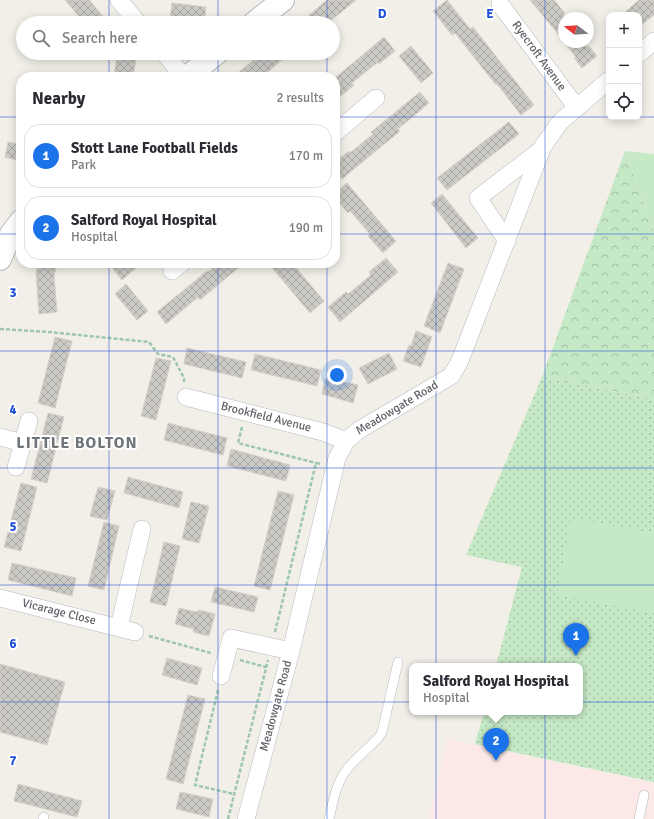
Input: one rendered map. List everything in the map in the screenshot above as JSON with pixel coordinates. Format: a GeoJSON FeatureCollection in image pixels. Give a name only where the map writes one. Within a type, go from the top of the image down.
{"type":"FeatureCollection","features":[{"type":"Feature","properties":{"kind":"street"},"geometry":{"type":"LineString","coordinates":[[119,0],[132,16]]}},
{"type":"Feature","properties":{"kind":"street"},"geometry":{"type":"LineString","coordinates":[[263,16],[283,0]]}},
{"type":"Feature","properties":{"kind":"street","name":"Ryecroft Avenue"},"geometry":{"type":"LineString","coordinates":[[500,4],[577,108]]}},
{"type":"Feature","properties":{"kind":"street"},"geometry":{"type":"LineString","coordinates":[[642,51],[654,41]]}},
{"type":"Feature","properties":{"kind":"street"},"geometry":{"type":"LineString","coordinates":[[170,60],[181,72]]}},
{"type":"Feature","properties":{"kind":"street"},"geometry":{"type":"LineString","coordinates":[[192,72],[208,60]]}},
{"type":"Feature","properties":{"kind":"street","name":"Meadowgate Road"},"geometry":{"type":"LineString","coordinates":[[246,819],[291,651],[337,458],[346,440],[359,430],[451,376],[459,363],[542,149],[560,122],[606,83]]}},
{"type":"Feature","properties":{"kind":"street"},"geometry":{"type":"LineString","coordinates":[[340,129],[376,98]]}},
{"type":"Feature","properties":{"kind":"street"},"geometry":{"type":"LineString","coordinates":[[507,241],[478,198],[542,149]]}},
{"type":"Feature","properties":{"kind":"street"},"geometry":{"type":"LineString","coordinates":[[0,223],[16,215]]}},
{"type":"Feature","properties":{"kind":"street"},"geometry":{"type":"LineString","coordinates":[[0,259],[11,234],[16,228]]}},
{"type":"Feature","properties":{"kind":"street","name":"Brookfield Avenue"},"geometry":{"type":"LineString","coordinates":[[186,397],[323,432],[346,440]]}},
{"type":"Feature","properties":{"kind":"street"},"geometry":{"type":"LineString","coordinates":[[16,468],[29,421]]}},
{"type":"Feature","properties":{"kind":"street"},"geometry":{"type":"LineString","coordinates":[[0,438],[23,443]]}},
{"type":"Feature","properties":{"kind":"street"},"geometry":{"type":"LineString","coordinates":[[119,627],[142,529]]}},
{"type":"Feature","properties":{"kind":"street","name":"Vicarage Close"},"geometry":{"type":"LineString","coordinates":[[0,598],[135,632]]}},
{"type":"Feature","properties":{"kind":"street"},"geometry":{"type":"LineString","coordinates":[[221,676],[231,638],[291,651]]}},
{"type":"Feature","properties":{"kind":"lane"},"geometry":{"type":"LineString","coordinates":[[329,819],[336,791],[347,769],[379,737],[386,717],[398,662]]}},
{"type":"Feature","properties":{"kind":"lane"},"geometry":{"type":"LineString","coordinates":[[639,819],[644,795]]}},
{"type":"Feature","properties":{"kind":"path"},"geometry":{"type":"LineString","coordinates":[[0,329],[49,332],[149,342],[158,354],[173,357],[184,378],[186,397]]}},
{"type":"Feature","properties":{"kind":"path"},"geometry":{"type":"LineString","coordinates":[[245,412],[238,443],[335,468]]}},
{"type":"Feature","properties":{"kind":"path"},"geometry":{"type":"LineString","coordinates":[[228,819],[316,463]]}},
{"type":"Feature","properties":{"kind":"path"},"geometry":{"type":"LineString","coordinates":[[135,632],[266,667]]}},
{"type":"Feature","properties":{"kind":"path"},"geometry":{"type":"LineString","coordinates":[[221,676],[195,785],[234,794]]}},
{"type":"Feature","properties":{"kind":"shaded area"},"geometry":{"type":"Polygon","coordinates":[[[447,739],[654,783],[654,819],[429,819],[447,739]]]}},
{"type":"Feature","properties":{"kind":"green space"},"geometry":{"type":"Polygon","coordinates":[[[625,151],[654,231],[654,399],[542,377],[625,151]]]}},
{"type":"Feature","properties":{"kind":"green space"},"geometry":{"type":"Polygon","coordinates":[[[625,151],[654,154],[654,231],[625,151]]]}},
{"type":"Feature","properties":{"kind":"green space"},"geometry":{"type":"Polygon","coordinates":[[[542,377],[654,399],[654,782],[475,744],[483,715],[583,715],[583,663],[497,663],[522,567],[466,555],[542,377]]]}},
{"type":"Feature","properties":{"kind":"green space"},"geometry":{"type":"Polygon","coordinates":[[[571,518],[654,533],[654,613],[557,595],[571,518]]]}},
{"type":"Feature","properties":{"kind":"building"},"geometry":{"type":"Polygon","coordinates":[[[65,0],[89,0],[103,16],[79,16],[65,0]]]}},
{"type":"Feature","properties":{"kind":"building"},"geometry":{"type":"Polygon","coordinates":[[[327,0],[356,0],[337,16],[308,16],[327,0]]]}},
{"type":"Feature","properties":{"kind":"building"},"geometry":{"type":"Polygon","coordinates":[[[447,0],[470,29],[473,27],[534,105],[521,115],[455,33],[452,35],[433,11],[447,0]]]}},
{"type":"Feature","properties":{"kind":"building"},"geometry":{"type":"Polygon","coordinates":[[[530,0],[554,0],[564,12],[558,12],[558,34],[530,0]]]}},
{"type":"Feature","properties":{"kind":"building"},"geometry":{"type":"Polygon","coordinates":[[[639,0],[654,0],[654,15],[642,25],[642,12],[625,12],[639,0]]]}},
{"type":"Feature","properties":{"kind":"building"},"geometry":{"type":"Polygon","coordinates":[[[172,3],[206,7],[205,16],[171,16],[172,3]]]}},
{"type":"Feature","properties":{"kind":"building"},"geometry":{"type":"Polygon","coordinates":[[[384,37],[395,51],[379,64],[378,62],[352,83],[354,85],[340,97],[340,74],[384,37]]]}},
{"type":"Feature","properties":{"kind":"building"},"geometry":{"type":"Polygon","coordinates":[[[411,46],[433,73],[421,83],[399,56],[411,46]]]}},
{"type":"Feature","properties":{"kind":"building"},"geometry":{"type":"Polygon","coordinates":[[[569,48],[591,48],[597,56],[582,68],[574,58],[576,57],[569,48]]]}},
{"type":"Feature","properties":{"kind":"building"},"geometry":{"type":"Polygon","coordinates":[[[116,60],[136,60],[134,72],[115,72],[116,60]]]}},
{"type":"Feature","properties":{"kind":"building"},"geometry":{"type":"Polygon","coordinates":[[[254,60],[282,60],[268,72],[239,72],[254,60]]]}},
{"type":"Feature","properties":{"kind":"building"},"geometry":{"type":"Polygon","coordinates":[[[420,92],[429,103],[398,129],[400,131],[342,179],[340,177],[340,158],[349,151],[350,153],[373,134],[371,132],[420,92]]]}},
{"type":"Feature","properties":{"kind":"building"},"geometry":{"type":"Polygon","coordinates":[[[509,122],[519,134],[447,190],[437,178],[509,122]]]}},
{"type":"Feature","properties":{"kind":"building"},"geometry":{"type":"Polygon","coordinates":[[[8,142],[16,144],[16,160],[5,157],[8,142]]]}},
{"type":"Feature","properties":{"kind":"building"},"geometry":{"type":"Polygon","coordinates":[[[347,183],[396,241],[383,253],[368,236],[370,234],[350,211],[348,213],[340,204],[340,189],[347,183]]]}},
{"type":"Feature","properties":{"kind":"building"},"geometry":{"type":"Polygon","coordinates":[[[442,194],[478,238],[466,248],[431,203],[442,194]]]}},
{"type":"Feature","properties":{"kind":"building"},"geometry":{"type":"Polygon","coordinates":[[[386,258],[398,272],[340,322],[328,307],[346,292],[348,294],[371,275],[369,272],[386,258]]]}},
{"type":"Feature","properties":{"kind":"building"},"geometry":{"type":"Polygon","coordinates":[[[448,263],[464,269],[440,333],[424,326],[448,263]]]}},
{"type":"Feature","properties":{"kind":"building"},"geometry":{"type":"Polygon","coordinates":[[[37,268],[56,268],[54,275],[57,312],[39,314],[36,272],[37,268]]]}},
{"type":"Feature","properties":{"kind":"building"},"geometry":{"type":"Polygon","coordinates":[[[112,268],[136,268],[122,280],[112,268]]]}},
{"type":"Feature","properties":{"kind":"building"},"geometry":{"type":"Polygon","coordinates":[[[213,268],[238,268],[200,300],[198,297],[166,324],[157,312],[207,271],[208,272],[213,268]]]}},
{"type":"Feature","properties":{"kind":"building"},"geometry":{"type":"Polygon","coordinates":[[[272,268],[296,268],[324,301],[310,313],[272,268]]]}},
{"type":"Feature","properties":{"kind":"building"},"geometry":{"type":"Polygon","coordinates":[[[126,284],[148,311],[137,320],[115,294],[126,284]]]}},
{"type":"Feature","properties":{"kind":"building"},"geometry":{"type":"Polygon","coordinates":[[[416,331],[432,337],[421,367],[403,361],[409,345],[411,346],[416,331]]]}},
{"type":"Feature","properties":{"kind":"building"},"geometry":{"type":"Polygon","coordinates":[[[55,337],[72,341],[55,408],[38,403],[55,337]]]}},
{"type":"Feature","properties":{"kind":"building"},"geometry":{"type":"Polygon","coordinates":[[[187,348],[246,362],[242,378],[184,364],[187,348]]]}},
{"type":"Feature","properties":{"kind":"building"},"geometry":{"type":"Polygon","coordinates":[[[389,353],[397,369],[368,384],[359,368],[389,353]]]}},
{"type":"Feature","properties":{"kind":"building"},"geometry":{"type":"Polygon","coordinates":[[[255,354],[321,370],[317,386],[251,370],[255,354]]]}},
{"type":"Feature","properties":{"kind":"building"},"geometry":{"type":"Polygon","coordinates":[[[156,358],[171,361],[156,420],[141,416],[156,358]]]}},
{"type":"Feature","properties":{"kind":"building"},"geometry":{"type":"Polygon","coordinates":[[[325,379],[358,385],[353,403],[322,394],[325,379]]]}},
{"type":"Feature","properties":{"kind":"building"},"geometry":{"type":"Polygon","coordinates":[[[48,413],[64,417],[47,483],[31,479],[48,413]]]}},
{"type":"Feature","properties":{"kind":"building"},"geometry":{"type":"Polygon","coordinates":[[[168,423],[227,438],[223,455],[164,440],[168,423]]]}},
{"type":"Feature","properties":{"kind":"building"},"geometry":{"type":"Polygon","coordinates":[[[231,449],[290,465],[286,481],[227,466],[231,449]]]}},
{"type":"Feature","properties":{"kind":"building"},"geometry":{"type":"Polygon","coordinates":[[[128,477],[183,492],[179,508],[124,493],[128,477]]]}},
{"type":"Feature","properties":{"kind":"building"},"geometry":{"type":"Polygon","coordinates":[[[21,483],[37,487],[21,551],[4,547],[21,483]]]}},
{"type":"Feature","properties":{"kind":"building"},"geometry":{"type":"Polygon","coordinates":[[[98,487],[115,491],[107,520],[90,516],[98,487]]]}},
{"type":"Feature","properties":{"kind":"building"},"geometry":{"type":"Polygon","coordinates":[[[278,491],[294,495],[270,590],[254,586],[278,491]]]}},
{"type":"Feature","properties":{"kind":"building"},"geometry":{"type":"Polygon","coordinates":[[[191,502],[209,506],[199,543],[182,539],[191,502]]]}},
{"type":"Feature","properties":{"kind":"building"},"geometry":{"type":"Polygon","coordinates":[[[104,522],[119,526],[104,590],[88,586],[104,522]]]}},
{"type":"Feature","properties":{"kind":"building"},"geometry":{"type":"Polygon","coordinates":[[[164,542],[180,546],[166,606],[150,602],[164,542]]]}},
{"type":"Feature","properties":{"kind":"building"},"geometry":{"type":"Polygon","coordinates":[[[12,563],[76,578],[72,596],[8,580],[12,563]]]}},
{"type":"Feature","properties":{"kind":"building"},"geometry":{"type":"Polygon","coordinates":[[[215,587],[258,597],[254,612],[211,602],[215,587]]]}},
{"type":"Feature","properties":{"kind":"building"},"geometry":{"type":"Polygon","coordinates":[[[179,608],[197,612],[199,610],[215,614],[209,636],[193,632],[194,629],[175,624],[179,608]]]}},
{"type":"Feature","properties":{"kind":"building"},"geometry":{"type":"Polygon","coordinates":[[[167,658],[202,668],[197,685],[162,675],[167,658]]]}},
{"type":"Feature","properties":{"kind":"building"},"geometry":{"type":"Polygon","coordinates":[[[0,664],[65,682],[47,745],[0,732],[0,664]]]}},
{"type":"Feature","properties":{"kind":"building"},"geometry":{"type":"Polygon","coordinates":[[[188,695],[205,699],[183,784],[166,779],[188,695]]]}},
{"type":"Feature","properties":{"kind":"building"},"geometry":{"type":"Polygon","coordinates":[[[18,784],[82,801],[77,817],[14,801],[18,784]]]}},
{"type":"Feature","properties":{"kind":"building"},"geometry":{"type":"Polygon","coordinates":[[[180,792],[213,799],[209,817],[176,809],[180,792]]]}},
{"type":"Feature","properties":{"kind":"place","name":"Stott Lane Football Fields"},"geometry":{"type":"Point","coordinates":[576,656]}},
{"type":"Feature","properties":{"kind":"place","name":"Salford Royal Hospital"},"geometry":{"type":"Point","coordinates":[496,761]}},
{"type":"Feature","properties":{"kind":"district","name":"LITTLE BOLTON"},"geometry":{"type":"Point","coordinates":[77,443]}}]}
